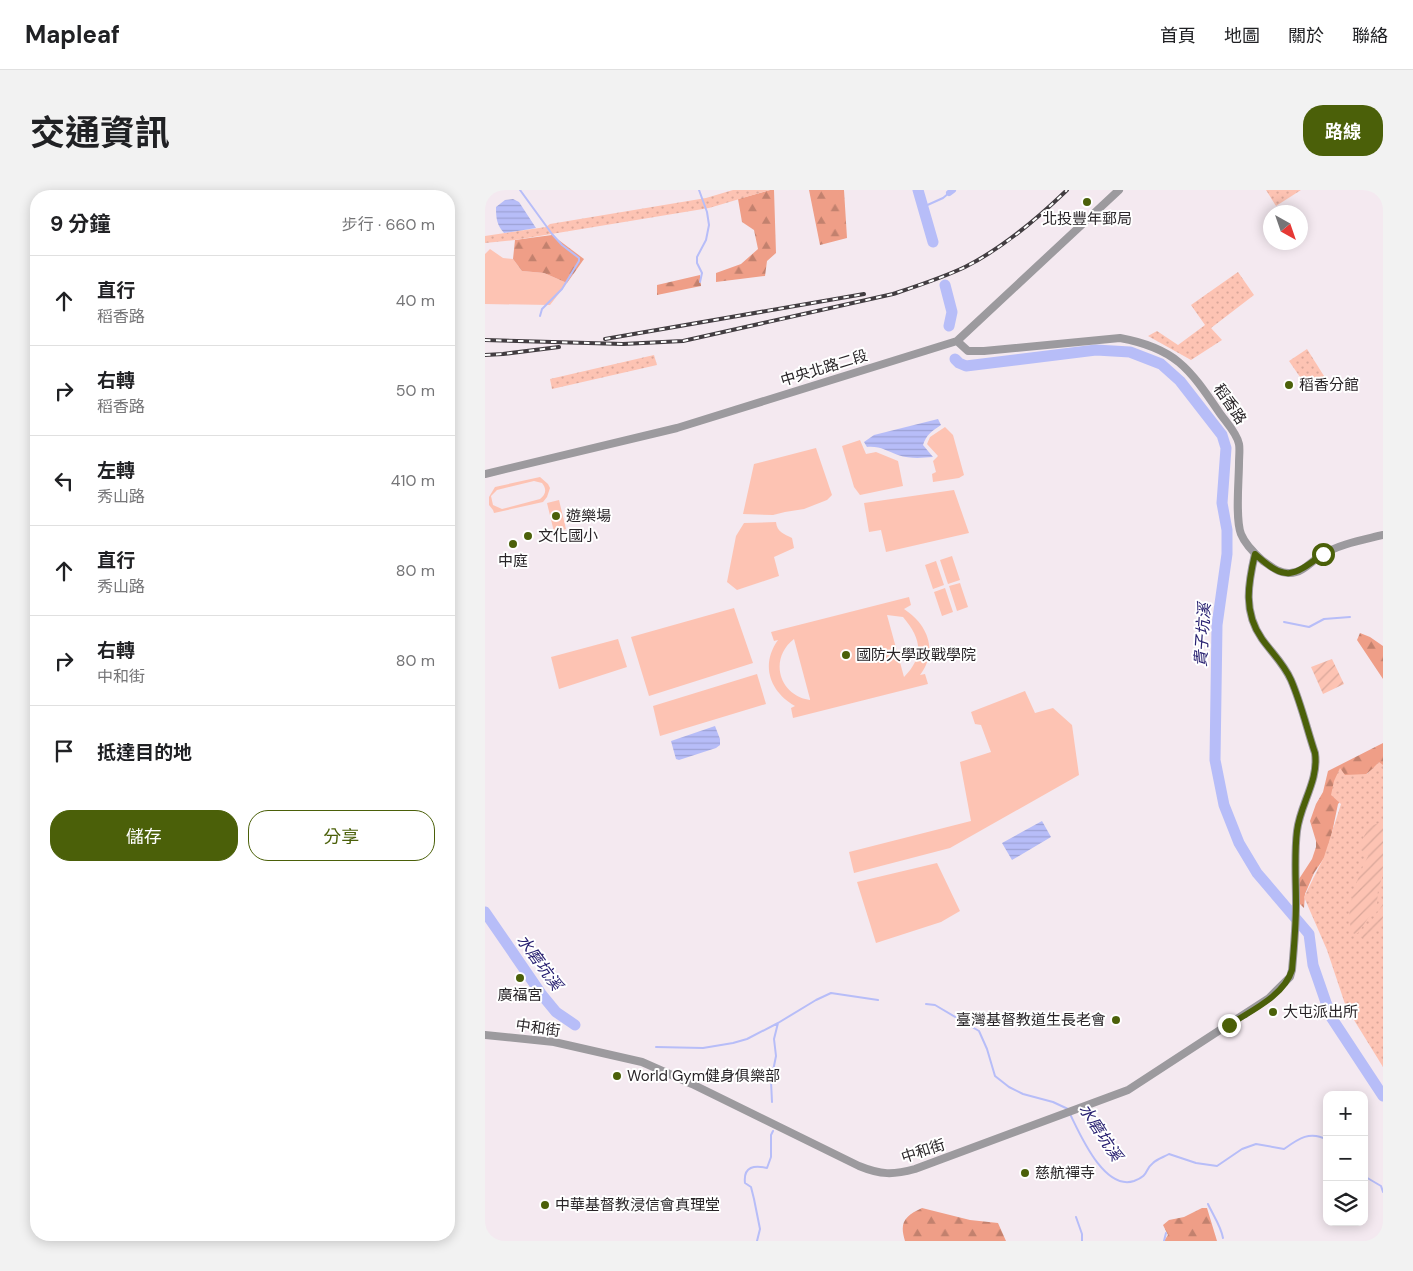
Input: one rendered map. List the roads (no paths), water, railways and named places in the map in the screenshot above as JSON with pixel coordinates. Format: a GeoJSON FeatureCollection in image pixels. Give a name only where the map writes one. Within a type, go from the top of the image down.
{"type":"FeatureCollection","features":[{"type":"Feature","properties":{"kind":"street","name":"中央北路二段"},"geometry":{"type":"LineString","coordinates":[[485,474],[677,428],[833,378],[947,346],[957,341],[1119,190]]}},
{"type":"Feature","properties":{"kind":"street","name":"稻香路"},"geometry":{"type":"LineString","coordinates":[[957,341],[968,350],[984,351],[1120,338],[1145,344],[1177,359],[1187,368],[1205,391],[1239,442],[1238,504],[1241,534],[1255,554],[1277,570],[1291,574],[1299,571],[1323,554],[1343,546],[1383,535]]}},
{"type":"Feature","properties":{"kind":"street","name":"中和街"},"geometry":{"type":"LineString","coordinates":[[485,1034],[554,1042],[641,1062],[875,1172],[899,1174],[915,1169],[1127,1090],[1261,1004],[1278,991],[1290,977],[1292,970],[1296,907],[1297,827],[1313,783],[1317,763],[1291,680],[1285,668],[1261,638],[1250,614],[1248,587],[1255,554]]}},
{"type":"Feature","properties":{"kind":"water"},"geometry":{"type":"Polygon","coordinates":[[[513,199],[519,202],[536,228],[504,233],[497,222],[496,207],[505,200],[513,199]]]}},
{"type":"Feature","properties":{"kind":"water"},"geometry":{"type":"Polygon","coordinates":[[[938,419],[941,425],[926,438],[923,445],[933,457],[916,458],[902,456],[880,448],[867,447],[864,442],[874,435],[938,419]]]}},
{"type":"Feature","properties":{"kind":"water"},"geometry":{"type":"Polygon","coordinates":[[[715,726],[720,739],[720,745],[679,760],[676,759],[671,741],[715,726]]]}},
{"type":"Feature","properties":{"kind":"water"},"geometry":{"type":"Polygon","coordinates":[[[1042,821],[1051,837],[1012,860],[1002,843],[1042,821]]]}},
{"type":"Feature","properties":{"kind":"waterway"},"geometry":{"type":"LineString","coordinates":[[520,190],[552,234],[562,245],[579,258],[562,289],[542,309],[540,316]]}},
{"type":"Feature","properties":{"kind":"waterway"},"geometry":{"type":"LineString","coordinates":[[699,190],[707,212],[709,225],[706,240],[697,257],[697,263],[702,273],[700,282]]}},
{"type":"Feature","properties":{"kind":"waterway","name":"貴子坑溪"},"geometry":{"type":"LineString","coordinates":[[918,190],[933,242]]}},
{"type":"Feature","properties":{"kind":"waterway"},"geometry":{"type":"LineString","coordinates":[[949,193],[953,190]]}},
{"type":"Feature","properties":{"kind":"waterway"},"geometry":{"type":"LineString","coordinates":[[923,207],[943,198],[949,193]]}},
{"type":"Feature","properties":{"kind":"waterway","name":"貴子坑溪"},"geometry":{"type":"LineString","coordinates":[[945,285],[952,312],[949,326]]}},
{"type":"Feature","properties":{"kind":"waterway","name":"貴子坑溪"},"geometry":{"type":"LineString","coordinates":[[955,359],[966,366],[1096,350],[1130,352],[1161,364],[1180,381],[1222,435],[1226,448],[1222,503],[1227,530],[1227,554],[1217,625],[1215,760],[1224,805],[1239,843],[1257,873],[1309,934],[1313,965],[1331,1017],[1383,1096]]}},
{"type":"Feature","properties":{"kind":"waterway"},"geometry":{"type":"LineString","coordinates":[[1284,622],[1309,627],[1324,619],[1350,617]]}},
{"type":"Feature","properties":{"kind":"waterway","name":"水磨坑溪"},"geometry":{"type":"LineString","coordinates":[[485,912],[542,995],[556,1012],[575,1025]]}},
{"type":"Feature","properties":{"kind":"waterway","name":"水磨坑溪"},"geometry":{"type":"LineString","coordinates":[[656,1047],[703,1048],[747,1039],[831,993],[878,1000]]}},
{"type":"Feature","properties":{"kind":"waterway","name":"水磨坑溪"},"geometry":{"type":"LineString","coordinates":[[926,1004],[935,1005],[979,1031],[987,1049],[995,1076],[1009,1087],[1023,1094],[1053,1102],[1068,1109]]}},
{"type":"Feature","properties":{"kind":"waterway"},"geometry":{"type":"LineString","coordinates":[[772,1102],[771,1081],[776,1056],[774,1039],[778,1023]]}},
{"type":"Feature","properties":{"kind":"waterway","name":"水磨坑溪"},"geometry":{"type":"LineString","coordinates":[[1070,1114],[1095,1159],[1113,1178],[1123,1182],[1139,1179],[1145,1175],[1150,1166],[1169,1154],[1196,1163],[1217,1166],[1242,1149],[1256,1144],[1284,1149],[1304,1137],[1315,1136],[1323,1138]]}},
{"type":"Feature","properties":{"kind":"waterway"},"geometry":{"type":"LineString","coordinates":[[757,1241],[760,1229],[751,1187],[745,1183],[745,1177],[751,1168],[767,1168],[771,1157],[771,1135],[773,1131]]}},
{"type":"Feature","properties":{"kind":"waterway","name":"水磨坑溪"},"geometry":{"type":"LineString","coordinates":[[1368,1178],[1381,1186],[1383,1192]]}},
{"type":"Feature","properties":{"kind":"waterway"},"geometry":{"type":"LineString","coordinates":[[1208,1204],[1219,1225],[1223,1238]]}},
{"type":"Feature","properties":{"kind":"waterway"},"geometry":{"type":"LineString","coordinates":[[1076,1217],[1082,1234],[1082,1241]]}},
{"type":"Feature","properties":{"kind":"waterway"},"geometry":{"type":"LineString","coordinates":[[1164,1241],[1166,1233]]}},
{"type":"Feature","properties":{"kind":"railway"},"geometry":{"type":"LineString","coordinates":[[485,340],[623,344],[683,341],[893,294],[947,275],[993,251],[1044,212],[1067,190]]}},
{"type":"Feature","properties":{"kind":"railway"},"geometry":{"type":"LineString","coordinates":[[605,339],[864,294]]}},
{"type":"Feature","properties":{"kind":"railway"},"geometry":{"type":"LineString","coordinates":[[485,355],[559,347]]}},
{"type":"Feature","properties":{"kind":"place","name":"北投豐年郵局"},"geometry":{"type":"Point","coordinates":[1087,202]}},
{"type":"Feature","properties":{"kind":"place","name":"稻香分館"},"geometry":{"type":"Point","coordinates":[1289,385]}},
{"type":"Feature","properties":{"kind":"place","name":"遊樂場"},"geometry":{"type":"Point","coordinates":[556,516]}},
{"type":"Feature","properties":{"kind":"place","name":"文化國小"},"geometry":{"type":"Point","coordinates":[528,536]}},
{"type":"Feature","properties":{"kind":"place","name":"中庭"},"geometry":{"type":"Point","coordinates":[513,544]}},
{"type":"Feature","properties":{"kind":"place","name":"國防大學政戰學院"},"geometry":{"type":"Point","coordinates":[846,655]}},
{"type":"Feature","properties":{"kind":"place","name":"廣福宮"},"geometry":{"type":"Point","coordinates":[520,978]}},
{"type":"Feature","properties":{"kind":"place","name":"大屯派出所"},"geometry":{"type":"Point","coordinates":[1273,1012]}},
{"type":"Feature","properties":{"kind":"place","name":"臺灣基督教道生長老會"},"geometry":{"type":"Point","coordinates":[1116,1020]}},
{"type":"Feature","properties":{"kind":"place","name":"World Gym健身俱樂部"},"geometry":{"type":"Point","coordinates":[617,1076]}},
{"type":"Feature","properties":{"kind":"place","name":"慈航禪寺"},"geometry":{"type":"Point","coordinates":[1025,1173]}},
{"type":"Feature","properties":{"kind":"place","name":"中華基督教浸信會真理堂"},"geometry":{"type":"Point","coordinates":[545,1205]}}]}
